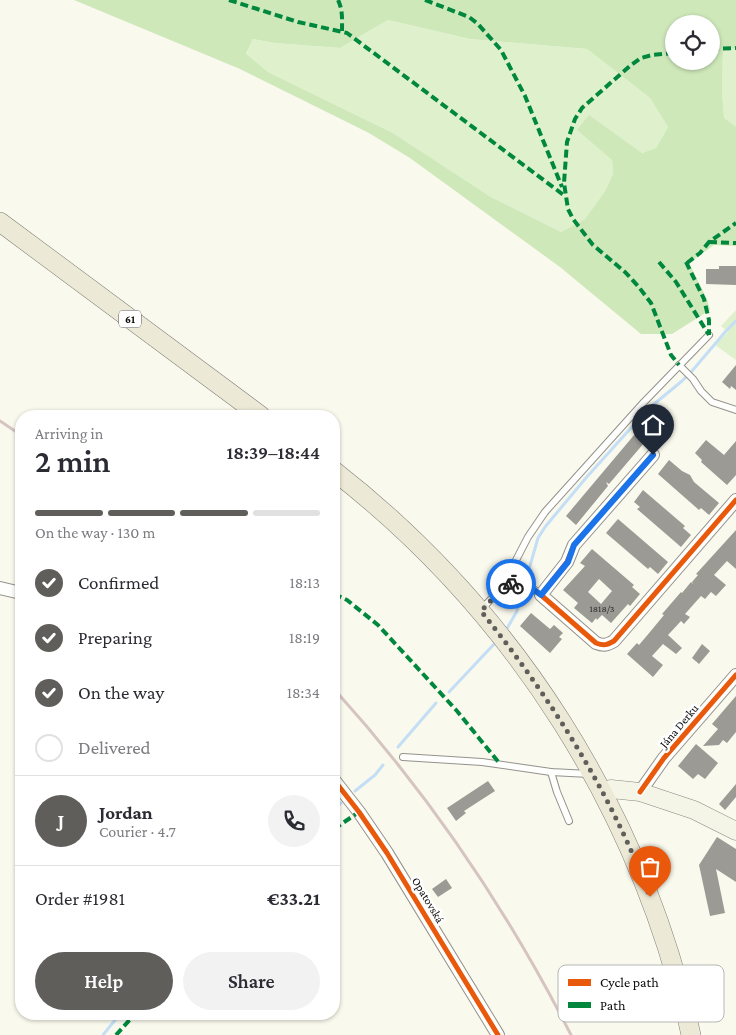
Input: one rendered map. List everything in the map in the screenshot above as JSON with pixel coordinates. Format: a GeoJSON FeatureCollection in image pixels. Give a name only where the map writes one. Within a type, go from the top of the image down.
{"type":"FeatureCollection","features":[{"type":"Feature","properties":{"kind":"main road","name":"61"},"geometry":{"type":"LineString","coordinates":[[0,222],[253,410]]}},
{"type":"Feature","properties":{"kind":"main road"},"geometry":{"type":"LineString","coordinates":[[340,476],[425,551],[481,611],[553,708],[593,774],[635,861],[673,965]]}},
{"type":"Feature","properties":{"kind":"main road"},"geometry":{"type":"LineString","coordinates":[[688,1022],[691,1035]]}},
{"type":"Feature","properties":{"kind":"street"},"geometry":{"type":"LineString","coordinates":[[653,455],[574,545],[568,562],[537,591],[596,643],[607,645],[614,641],[653,589],[705,529],[736,500]]}},
{"type":"Feature","properties":{"kind":"street"},"geometry":{"type":"LineString","coordinates":[[0,588],[15,592]]}},
{"type":"Feature","properties":{"kind":"street","name":"Jána Derku"},"geometry":{"type":"LineString","coordinates":[[640,792],[664,758],[736,674]]}},
{"type":"Feature","properties":{"kind":"street","name":"Opatovská"},"geometry":{"type":"LineString","coordinates":[[340,788],[387,853],[498,1035]]}},
{"type":"Feature","properties":{"kind":"street"},"geometry":{"type":"LineString","coordinates":[[603,794],[611,789],[640,792],[694,810],[736,831]]}},
{"type":"Feature","properties":{"kind":"lane"},"geometry":{"type":"LineString","coordinates":[[500,591],[528,537],[545,512],[593,457],[709,335]]}},
{"type":"Feature","properties":{"kind":"lane"},"geometry":{"type":"LineString","coordinates":[[679,366],[712,402],[736,410]]}},
{"type":"Feature","properties":{"kind":"lane"},"geometry":{"type":"LineString","coordinates":[[481,611],[500,591],[510,584],[519,582],[537,591]]}},
{"type":"Feature","properties":{"kind":"lane"},"geometry":{"type":"LineString","coordinates":[[403,757],[491,762],[551,772],[593,774]]}},
{"type":"Feature","properties":{"kind":"lane"},"geometry":{"type":"LineString","coordinates":[[551,772],[569,821]]}},
{"type":"Feature","properties":{"kind":"green space"},"geometry":{"type":"Polygon","coordinates":[[[74,0],[736,0],[736,48],[723,50],[722,91],[724,118],[736,127],[736,246],[714,245],[689,263],[707,299],[710,310],[672,334],[641,334],[560,267],[410,158],[369,133],[240,69],[74,0]],[[388,20],[340,48],[274,43],[253,39],[246,54],[268,72],[393,133],[491,197],[561,232],[585,219],[605,191],[613,174],[612,160],[577,130],[589,115],[642,153],[656,148],[668,127],[650,98],[587,49],[470,39],[388,20]]]}},
{"type":"Feature","properties":{"kind":"green space"},"geometry":{"type":"Polygon","coordinates":[[[388,20],[470,39],[587,49],[650,98],[668,127],[656,148],[642,153],[589,116],[578,130],[612,160],[613,174],[605,191],[585,219],[561,232],[491,197],[393,133],[268,72],[246,55],[253,39],[274,43],[340,48],[388,20]]]}},
{"type":"Feature","properties":{"kind":"green space"},"geometry":{"type":"Polygon","coordinates":[[[736,48],[736,127],[724,119],[722,91],[723,50],[736,48]]]}},
{"type":"Feature","properties":{"kind":"green space"},"geometry":{"type":"Polygon","coordinates":[[[736,310],[736,360],[715,345],[728,332],[721,326],[736,310]]]}},
{"type":"Feature","properties":{"kind":"building"},"geometry":{"type":"Polygon","coordinates":[[[719,266],[736,266],[736,285],[706,284],[706,269],[719,269],[719,266]]]}},
{"type":"Feature","properties":{"kind":"building"},"geometry":{"type":"Polygon","coordinates":[[[736,365],[736,390],[731,386],[730,389],[722,382],[736,365]]]}},
{"type":"Feature","properties":{"kind":"building"},"geometry":{"type":"Polygon","coordinates":[[[640,428],[650,436],[609,484],[606,482],[608,486],[576,525],[566,516],[640,428]]]}},
{"type":"Feature","properties":{"kind":"building"},"geometry":{"type":"Polygon","coordinates":[[[706,440],[724,455],[736,441],[736,475],[727,485],[701,462],[702,460],[695,453],[706,440]]]}},
{"type":"Feature","properties":{"kind":"building"},"geometry":{"type":"Polygon","coordinates":[[[669,460],[690,475],[694,482],[719,503],[709,515],[701,508],[699,510],[658,474],[669,460]]]}},
{"type":"Feature","properties":{"kind":"building"},"geometry":{"type":"Polygon","coordinates":[[[643,490],[685,526],[683,528],[691,535],[681,547],[637,509],[640,507],[634,502],[643,490]]]}},
{"type":"Feature","properties":{"kind":"building"},"geometry":{"type":"Polygon","coordinates":[[[618,519],[668,562],[658,574],[650,567],[648,569],[606,533],[618,519]]]}},
{"type":"Feature","properties":{"kind":"building"},"geometry":{"type":"Polygon","coordinates":[[[736,530],[736,569],[727,561],[714,575],[726,585],[716,596],[711,592],[705,599],[701,596],[685,614],[690,617],[684,624],[681,621],[668,635],[682,648],[676,654],[663,644],[652,656],[663,665],[653,677],[627,654],[637,643],[639,645],[681,592],[691,582],[693,584],[692,582],[698,575],[696,574],[736,530]]]}},
{"type":"Feature","properties":{"kind":"building"},"geometry":{"type":"Polygon","coordinates":[[[592,549],[634,585],[632,587],[640,594],[611,623],[602,615],[592,623],[574,608],[578,603],[563,590],[585,566],[580,563],[592,549]],[[599,579],[588,592],[601,604],[612,591],[599,579]]]}},
{"type":"Feature","properties":{"kind":"building"},"geometry":{"type":"Polygon","coordinates":[[[531,613],[550,629],[554,625],[563,633],[559,637],[562,639],[550,653],[520,626],[531,613]]]}},
{"type":"Feature","properties":{"kind":"building"},"geometry":{"type":"Polygon","coordinates":[[[702,644],[710,651],[699,664],[692,658],[702,644]]]}},
{"type":"Feature","properties":{"kind":"building"},"geometry":{"type":"Polygon","coordinates":[[[736,696],[736,732],[727,743],[723,740],[719,745],[703,746],[718,729],[712,724],[736,696]]]}},
{"type":"Feature","properties":{"kind":"building"},"geometry":{"type":"Polygon","coordinates":[[[696,744],[718,763],[705,779],[698,774],[693,779],[678,766],[696,744]]]}},
{"type":"Feature","properties":{"kind":"building"},"geometry":{"type":"Polygon","coordinates":[[[488,781],[495,791],[464,811],[466,813],[456,821],[447,808],[488,781]]]}},
{"type":"Feature","properties":{"kind":"building"},"geometry":{"type":"Polygon","coordinates":[[[736,784],[736,797],[725,810],[719,804],[736,784]]]}},
{"type":"Feature","properties":{"kind":"building"},"geometry":{"type":"Polygon","coordinates":[[[717,837],[736,849],[736,882],[716,869],[725,913],[710,916],[699,865],[717,837]]]}},
{"type":"Feature","properties":{"kind":"building"},"geometry":{"type":"Polygon","coordinates":[[[446,879],[452,888],[438,897],[432,889],[446,879]]]}},
{"type":"Feature","properties":{"kind":"waterway"},"geometry":{"type":"LineString","coordinates":[[505,632],[517,611],[538,538],[545,527],[648,409],[682,381],[736,321]]}},
{"type":"Feature","properties":{"kind":"waterway"},"geometry":{"type":"LineString","coordinates":[[449,692],[496,642]]}},
{"type":"Feature","properties":{"kind":"waterway"},"geometry":{"type":"LineString","coordinates":[[398,747],[436,703]]}},
{"type":"Feature","properties":{"kind":"waterway"},"geometry":{"type":"LineString","coordinates":[[355,791],[375,775],[383,765]]}},
{"type":"Feature","properties":{"kind":"waterway"},"geometry":{"type":"LineString","coordinates":[[103,1035],[115,1020]]}},
{"type":"Feature","properties":{"kind":"railway"},"geometry":{"type":"LineString","coordinates":[[0,421],[15,431]]}},
{"type":"Feature","properties":{"kind":"railway"},"geometry":{"type":"LineString","coordinates":[[340,696],[402,769],[464,854],[520,942],[558,1011]]}},
{"type":"Feature","properties":{"kind":"railway"},"geometry":{"type":"LineString","coordinates":[[564,1022],[571,1035]]}},
{"type":"Feature","properties":{"kind":"marked path"},"geometry":{"type":"LineString","coordinates":[[229,0],[298,22],[347,33],[565,196]]}},
{"type":"Feature","properties":{"kind":"marked path"},"geometry":{"type":"LineString","coordinates":[[338,0],[341,11],[342,31]]}},
{"type":"Feature","properties":{"kind":"marked path"},"geometry":{"type":"LineString","coordinates":[[425,0],[469,17],[478,24],[501,50],[525,96],[562,187]]}},
{"type":"Feature","properties":{"kind":"marked path"},"geometry":{"type":"LineString","coordinates":[[720,49],[736,48]]}},
{"type":"Feature","properties":{"kind":"marked path"},"geometry":{"type":"LineString","coordinates":[[665,54],[641,58],[582,108],[575,119],[567,142],[564,183],[568,209],[573,219],[593,245],[625,272],[651,303],[671,355],[679,365]]}},
{"type":"Feature","properties":{"kind":"marked path"},"geometry":{"type":"LineString","coordinates":[[687,263],[700,253],[709,242],[736,223]]}},
{"type":"Feature","properties":{"kind":"marked path"},"geometry":{"type":"LineString","coordinates":[[709,242],[736,243]]}},
{"type":"Feature","properties":{"kind":"marked path"},"geometry":{"type":"LineString","coordinates":[[659,262],[676,282],[709,335]]}},
{"type":"Feature","properties":{"kind":"marked path"},"geometry":{"type":"LineString","coordinates":[[686,262],[704,299],[709,320],[709,335]]}},
{"type":"Feature","properties":{"kind":"marked path"},"geometry":{"type":"LineString","coordinates":[[340,597],[347,600],[378,625],[457,711],[500,764]]}},
{"type":"Feature","properties":{"kind":"marked path"},"geometry":{"type":"LineString","coordinates":[[340,825],[359,812]]}},
{"type":"Feature","properties":{"kind":"marked path"},"geometry":{"type":"LineString","coordinates":[[116,1035],[130,1020]]}},
{"type":"Feature","properties":{"kind":"cycle path"},"geometry":{"type":"LineString","coordinates":[[653,455],[574,545],[567,562],[541,595],[596,643],[605,645],[614,641],[736,500]]}},
{"type":"Feature","properties":{"kind":"cycle path"},"geometry":{"type":"LineString","coordinates":[[640,792],[664,758],[736,675]]}},
{"type":"Feature","properties":{"kind":"cycle path"},"geometry":{"type":"LineString","coordinates":[[340,788],[387,853],[498,1035]]}},
{"type":"Feature","properties":{"kind":"way so far"},"geometry":{"type":"LineString","coordinates":[[511,584],[500,591],[481,611],[553,708],[593,774],[635,861],[650,897]]}},
{"type":"Feature","properties":{"kind":"route"},"geometry":{"type":"LineString","coordinates":[[511,584],[519,582],[541,595],[568,562],[574,545],[653,455]]}}]}
